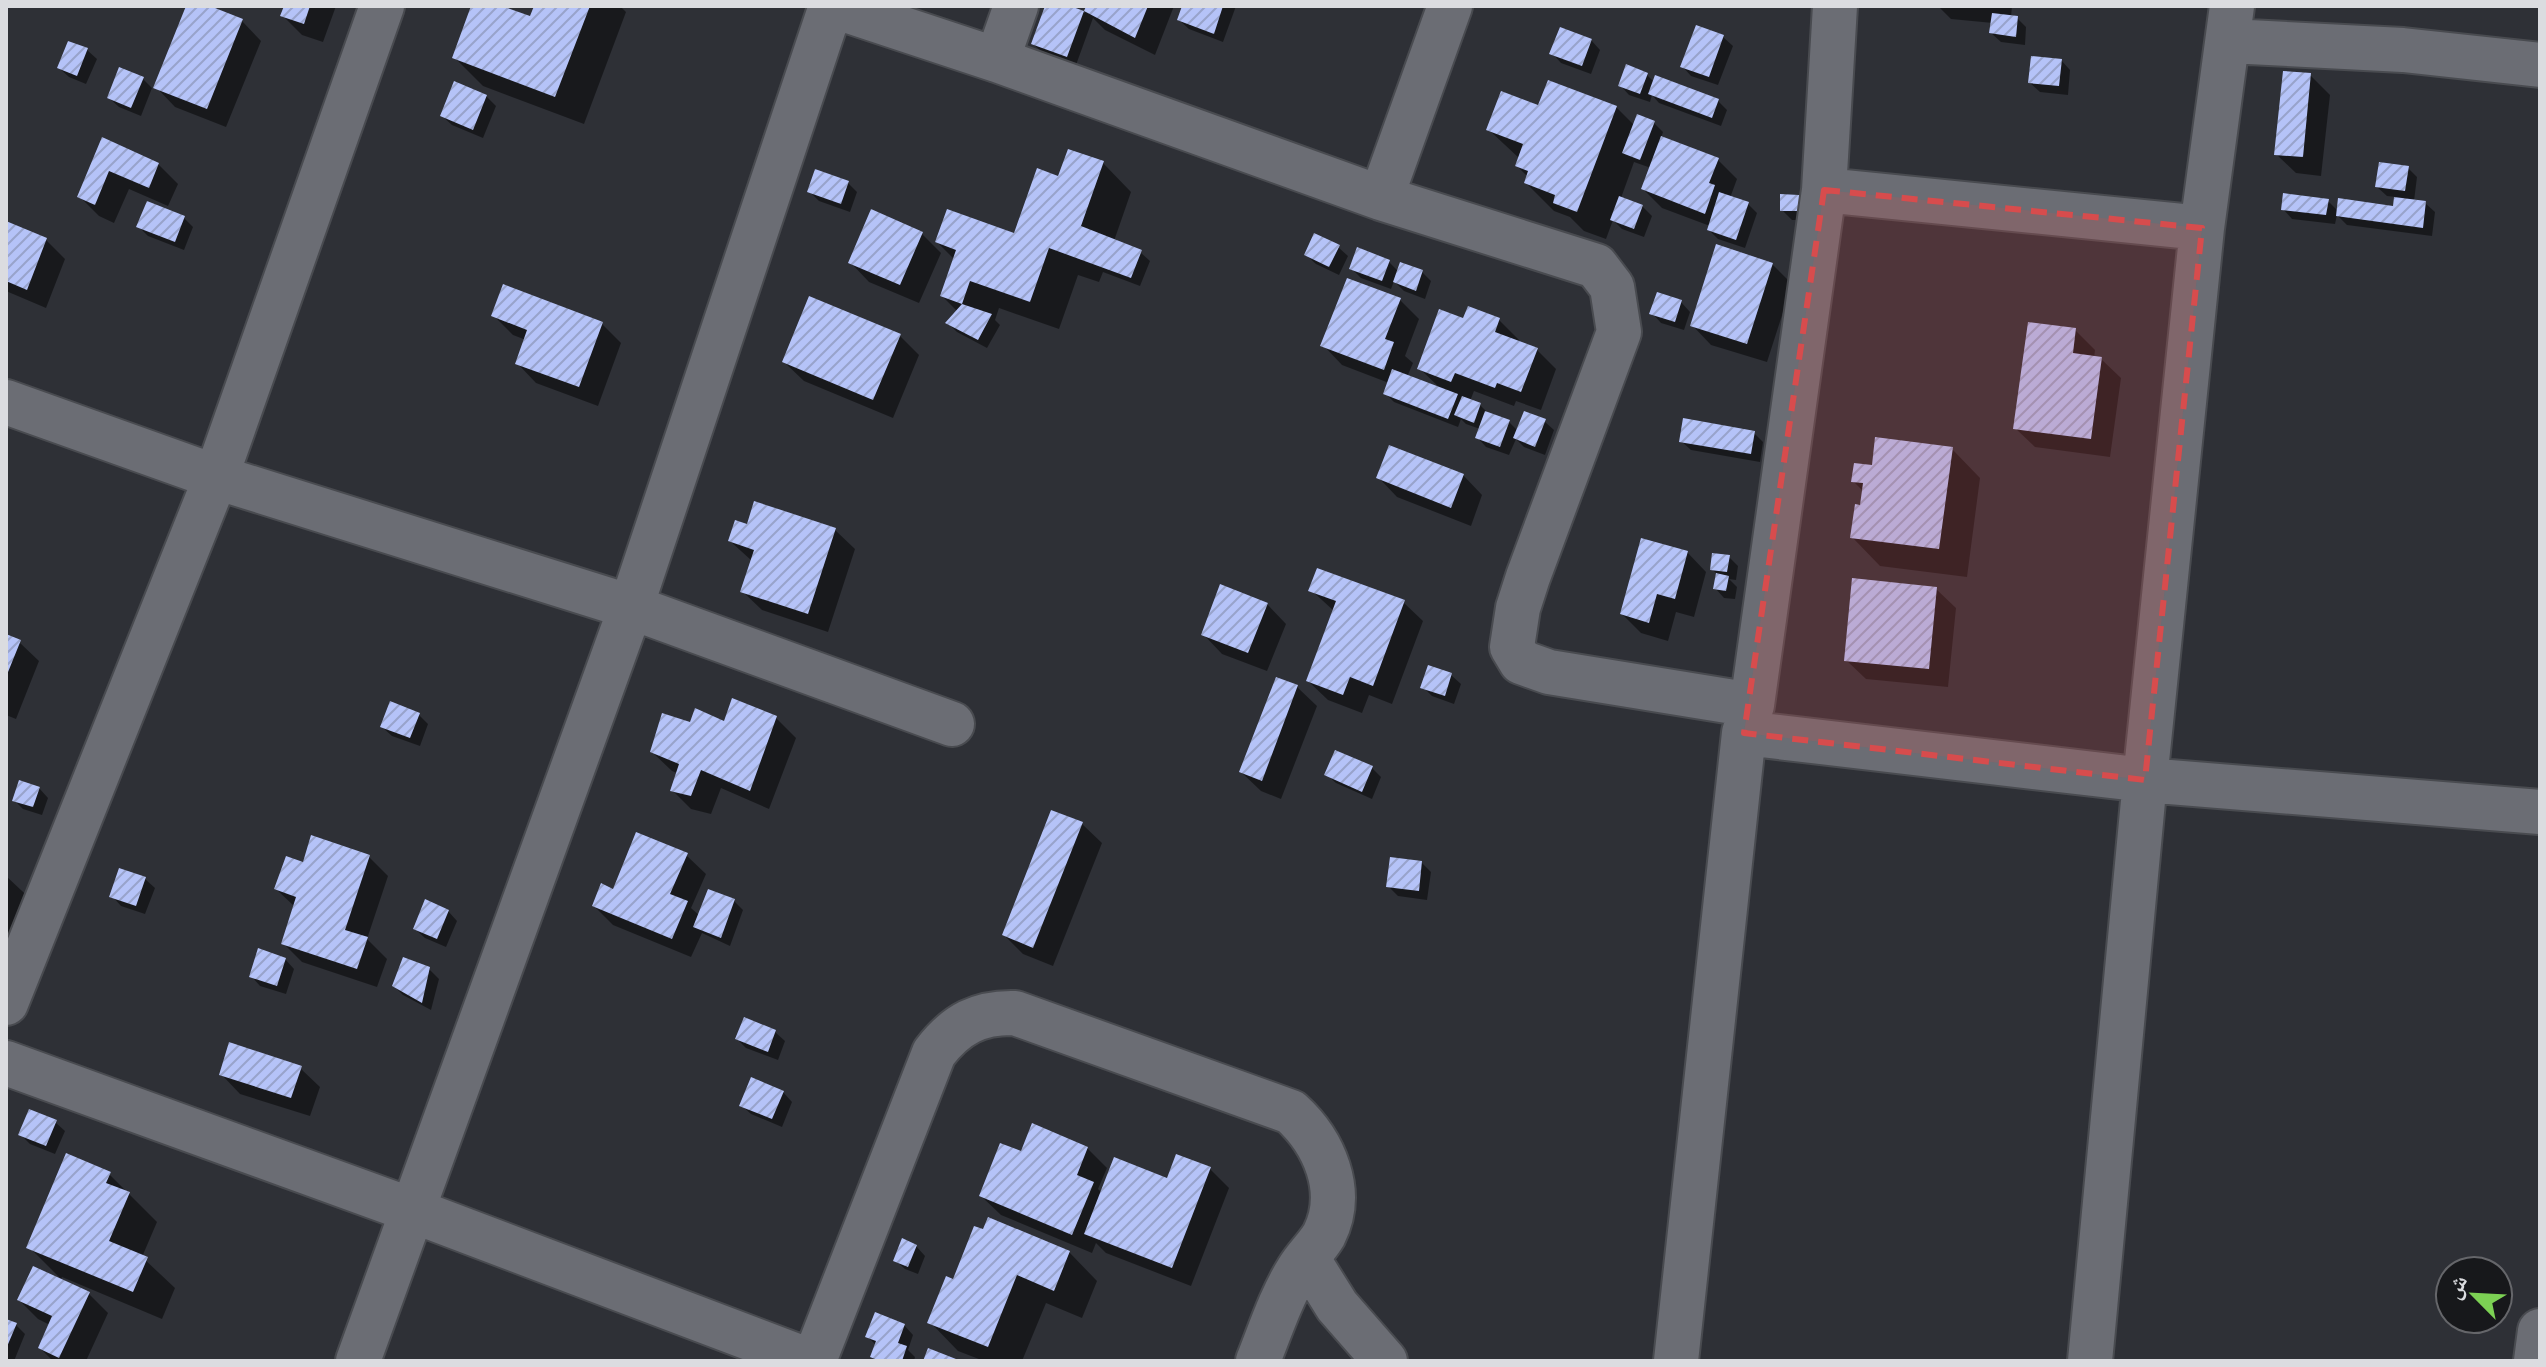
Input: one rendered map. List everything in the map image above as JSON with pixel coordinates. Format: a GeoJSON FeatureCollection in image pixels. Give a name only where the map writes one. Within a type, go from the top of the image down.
{"type":"FeatureCollection","features":[{"type":"Feature","properties":{"kind":"street"},"geometry":{"type":"LineString","coordinates":[[6,1003],[216,477],[382,6]]}},
{"type":"Feature","properties":{"kind":"street"},"geometry":{"type":"LineString","coordinates":[[358,1361],[631,607],[833,6],[997,60],[1381,198],[1596,266],[1612,287],[1619,332],[1518,608],[1512,647],[1521,662],[1549,672],[1748,719],[2145,780],[2540,812]]}},
{"type":"Feature","properties":{"kind":"street"},"geometry":{"type":"LineString","coordinates":[[997,60],[1016,6]]}},
{"type":"Feature","properties":{"kind":"street"},"geometry":{"type":"LineString","coordinates":[[1381,198],[1450,6]]}},
{"type":"Feature","properties":{"kind":"street"},"geometry":{"type":"LineString","coordinates":[[1676,1361],[1748,719],[1824,190],[1835,6]]}},
{"type":"Feature","properties":{"kind":"street"},"geometry":{"type":"LineString","coordinates":[[2090,1361],[2145,780],[2202,228],[2231,23],[2403,50],[2540,65]]}},
{"type":"Feature","properties":{"kind":"street"},"geometry":{"type":"LineString","coordinates":[[1824,190],[2202,228]]}},
{"type":"Feature","properties":{"kind":"street"},"geometry":{"type":"LineString","coordinates":[[6,402],[216,477],[631,607],[952,724]]}},
{"type":"Feature","properties":{"kind":"street"},"geometry":{"type":"LineString","coordinates":[[6,1063],[414,1211],[812,1361],[934,1053],[948,1035],[966,1022],[981,1015],[1015,1013],[1291,1112],[1307,1127],[1320,1146],[1328,1166],[1332,1190],[1330,1212],[1324,1234],[1297,1271],[1258,1361]]}},
{"type":"Feature","properties":{"kind":"street"},"geometry":{"type":"LineString","coordinates":[[1307,1258],[1337,1306],[1385,1361]]}},
{"type":"Feature","properties":{"kind":"street"},"geometry":{"type":"LineString","coordinates":[[2536,1361],[2540,1331]]}},
{"type":"Feature","properties":{"kind":"highlighted area"},"geometry":{"type":"Polygon","coordinates":[[[1824,190],[2202,228],[2145,780],[1744,733],[1824,190]]]}},
{"type":"Feature","properties":{"kind":"building"},"geometry":{"type":"Polygon","coordinates":[[[186,6],[210,6],[243,19],[207,109],[153,88],[186,6]]]}},
{"type":"Feature","properties":{"kind":"building"},"geometry":{"type":"Polygon","coordinates":[[[284,6],[310,6],[304,24],[280,16],[284,6]]]}},
{"type":"Feature","properties":{"kind":"building"},"geometry":{"type":"Polygon","coordinates":[[[471,6],[502,6],[530,16],[534,6],[590,6],[555,97],[452,58],[471,6]]]}},
{"type":"Feature","properties":{"kind":"building"},"geometry":{"type":"Polygon","coordinates":[[[1045,6],[1070,6],[1084,11],[1067,57],[1031,44],[1045,6]]]}},
{"type":"Feature","properties":{"kind":"building"},"geometry":{"type":"Polygon","coordinates":[[[1086,6],[1148,6],[1135,38],[1084,11],[1086,6]]]}},
{"type":"Feature","properties":{"kind":"building"},"geometry":{"type":"Polygon","coordinates":[[[1182,6],[1223,6],[1214,34],[1177,20],[1182,6]]]}},
{"type":"Feature","properties":{"kind":"building"},"geometry":{"type":"Polygon","coordinates":[[[1992,13],[2018,16],[2016,37],[1989,33],[1992,13]]]}},
{"type":"Feature","properties":{"kind":"building"},"geometry":{"type":"Polygon","coordinates":[[[1696,25],[1724,35],[1709,77],[1680,67],[1696,25]]]}},
{"type":"Feature","properties":{"kind":"building"},"geometry":{"type":"Polygon","coordinates":[[[1560,27],[1592,39],[1582,66],[1549,54],[1560,27]]]}},
{"type":"Feature","properties":{"kind":"building"},"geometry":{"type":"Polygon","coordinates":[[[68,41],[88,48],[77,76],[57,68],[68,41]]]}},
{"type":"Feature","properties":{"kind":"building"},"geometry":{"type":"Polygon","coordinates":[[[2031,56],[2062,59],[2059,86],[2028,83],[2031,56]]]}},
{"type":"Feature","properties":{"kind":"building"},"geometry":{"type":"Polygon","coordinates":[[[1626,64],[1648,73],[1640,94],[1618,86],[1626,64]]]}},
{"type":"Feature","properties":{"kind":"building"},"geometry":{"type":"Polygon","coordinates":[[[119,67],[144,77],[131,108],[107,98],[119,67]]]}},
{"type":"Feature","properties":{"kind":"building"},"geometry":{"type":"Polygon","coordinates":[[[2283,71],[2311,73],[2303,157],[2274,155],[2283,71]]]}},
{"type":"Feature","properties":{"kind":"building"},"geometry":{"type":"Polygon","coordinates":[[[1655,75],[1719,99],[1712,118],[1648,94],[1655,75]]]}},
{"type":"Feature","properties":{"kind":"building"},"geometry":{"type":"Polygon","coordinates":[[[1548,80],[1617,106],[1577,212],[1553,203],[1555,195],[1524,183],[1528,171],[1515,166],[1523,144],[1486,130],[1501,91],[1538,105],[1548,80]]]}},
{"type":"Feature","properties":{"kind":"building"},"geometry":{"type":"Polygon","coordinates":[[[454,81],[487,95],[473,130],[440,116],[454,81]]]}},
{"type":"Feature","properties":{"kind":"building"},"geometry":{"type":"Polygon","coordinates":[[[1637,114],[1655,121],[1640,160],[1622,153],[1637,114]]]}},
{"type":"Feature","properties":{"kind":"building"},"geometry":{"type":"Polygon","coordinates":[[[1661,136],[1719,158],[1709,183],[1715,185],[1705,214],[1641,189],[1661,136]]]}},
{"type":"Feature","properties":{"kind":"building"},"geometry":{"type":"Polygon","coordinates":[[[102,137],[159,163],[149,188],[109,171],[95,205],[77,197],[102,137]]]}},
{"type":"Feature","properties":{"kind":"building"},"geometry":{"type":"Polygon","coordinates":[[[1068,149],[1104,161],[1081,226],[1142,250],[1131,278],[1049,248],[1030,302],[970,281],[962,304],[940,296],[956,250],[935,242],[947,209],[1014,233],[1037,168],[1058,176],[1068,149]]]}},
{"type":"Feature","properties":{"kind":"building"},"geometry":{"type":"Polygon","coordinates":[[[2379,162],[2409,166],[2405,191],[2375,187],[2379,162]]]}},
{"type":"Feature","properties":{"kind":"building"},"geometry":{"type":"Polygon","coordinates":[[[815,169],[849,181],[841,204],[807,192],[815,169]]]}},
{"type":"Feature","properties":{"kind":"building"},"geometry":{"type":"Polygon","coordinates":[[[1719,192],[1749,202],[1736,240],[1707,230],[1719,192]]]}},
{"type":"Feature","properties":{"kind":"building"},"geometry":{"type":"Polygon","coordinates":[[[2283,193],[2329,199],[2326,215],[2281,210],[2283,193]]]}},
{"type":"Feature","properties":{"kind":"building"},"geometry":{"type":"Polygon","coordinates":[[[1780,194],[1799,195],[1799,211],[1780,211],[1780,194]]]}},
{"type":"Feature","properties":{"kind":"building"},"geometry":{"type":"Polygon","coordinates":[[[1619,196],[1643,205],[1634,229],[1610,220],[1619,196]]]}},
{"type":"Feature","properties":{"kind":"building"},"geometry":{"type":"Polygon","coordinates":[[[2394,197],[2426,201],[2423,228],[2336,216],[2338,198],[2393,206],[2394,197]]]}},
{"type":"Feature","properties":{"kind":"building"},"geometry":{"type":"Polygon","coordinates":[[[147,201],[185,216],[175,242],[136,227],[147,201]]]}},
{"type":"Feature","properties":{"kind":"building"},"geometry":{"type":"Polygon","coordinates":[[[871,209],[923,232],[900,285],[848,263],[871,209]]]}},
{"type":"Feature","properties":{"kind":"building"},"geometry":{"type":"Polygon","coordinates":[[[6,221],[47,238],[27,290],[6,281],[6,221]]]}},
{"type":"Feature","properties":{"kind":"building"},"geometry":{"type":"Polygon","coordinates":[[[1314,233],[1340,245],[1329,267],[1304,255],[1314,233]]]}},
{"type":"Feature","properties":{"kind":"building"},"geometry":{"type":"Polygon","coordinates":[[[1716,244],[1773,263],[1747,344],[1690,326],[1716,244]]]}},
{"type":"Feature","properties":{"kind":"building"},"geometry":{"type":"Polygon","coordinates":[[[1357,247],[1390,260],[1382,281],[1349,269],[1357,247]]]}},
{"type":"Feature","properties":{"kind":"building"},"geometry":{"type":"Polygon","coordinates":[[[1400,262],[1423,270],[1416,291],[1393,282],[1400,262]]]}},
{"type":"Feature","properties":{"kind":"building"},"geometry":{"type":"Polygon","coordinates":[[[1347,278],[1401,298],[1385,339],[1394,342],[1384,370],[1320,346],[1347,278]]]}},
{"type":"Feature","properties":{"kind":"building"},"geometry":{"type":"Polygon","coordinates":[[[503,284],[603,322],[579,387],[515,364],[527,330],[491,316],[503,284]]]}},
{"type":"Feature","properties":{"kind":"building"},"geometry":{"type":"Polygon","coordinates":[[[1657,292],[1682,300],[1675,322],[1649,314],[1657,292]]]}},
{"type":"Feature","properties":{"kind":"building"},"geometry":{"type":"Polygon","coordinates":[[[809,296],[901,334],[873,400],[782,362],[809,296]]]}},
{"type":"Feature","properties":{"kind":"building"},"geometry":{"type":"Polygon","coordinates":[[[962,304],[992,314],[978,340],[945,323],[962,304]]]}},
{"type":"Feature","properties":{"kind":"building"},"geometry":{"type":"Polygon","coordinates":[[[1468,306],[1500,318],[1495,332],[1538,348],[1521,392],[1497,383],[1495,388],[1455,373],[1451,382],[1417,369],[1439,309],[1463,318],[1468,306]]]}},
{"type":"Feature","properties":{"kind":"building"},"geometry":{"type":"Polygon","coordinates":[[[2028,322],[2076,328],[2073,353],[2102,357],[2091,439],[2013,429],[2028,322]]]}},
{"type":"Feature","properties":{"kind":"building"},"geometry":{"type":"Polygon","coordinates":[[[1392,369],[1458,394],[1448,419],[1383,394],[1392,369]]]}},
{"type":"Feature","properties":{"kind":"building"},"geometry":{"type":"Polygon","coordinates":[[[1462,396],[1481,403],[1474,423],[1454,415],[1462,396]]]}},
{"type":"Feature","properties":{"kind":"building"},"geometry":{"type":"Polygon","coordinates":[[[1485,411],[1510,420],[1500,447],[1475,438],[1485,411]]]}},
{"type":"Feature","properties":{"kind":"building"},"geometry":{"type":"Polygon","coordinates":[[[1524,411],[1546,419],[1535,447],[1513,438],[1524,411]]]}},
{"type":"Feature","properties":{"kind":"building"},"geometry":{"type":"Polygon","coordinates":[[[1683,418],[1755,431],[1751,454],[1679,442],[1683,418]]]}},
{"type":"Feature","properties":{"kind":"building"},"geometry":{"type":"Polygon","coordinates":[[[1875,437],[1953,447],[1939,549],[1850,538],[1855,504],[1860,505],[1863,483],[1851,482],[1854,463],[1872,465],[1875,437]]]}},
{"type":"Feature","properties":{"kind":"building"},"geometry":{"type":"Polygon","coordinates":[[[1389,445],[1464,474],[1451,508],[1376,478],[1389,445]]]}},
{"type":"Feature","properties":{"kind":"building"},"geometry":{"type":"Polygon","coordinates":[[[754,501],[836,528],[808,614],[740,592],[754,550],[728,541],[735,520],[747,524],[754,501]]]}},
{"type":"Feature","properties":{"kind":"building"},"geometry":{"type":"Polygon","coordinates":[[[1641,538],[1688,551],[1675,599],[1657,594],[1649,623],[1620,614],[1641,538]]]}},
{"type":"Feature","properties":{"kind":"building"},"geometry":{"type":"Polygon","coordinates":[[[1712,553],[1730,555],[1727,572],[1710,570],[1712,553]]]}},
{"type":"Feature","properties":{"kind":"building"},"geometry":{"type":"Polygon","coordinates":[[[1317,568],[1405,600],[1373,686],[1350,677],[1343,695],[1306,681],[1336,601],[1308,591],[1317,568]]]}},
{"type":"Feature","properties":{"kind":"building"},"geometry":{"type":"Polygon","coordinates":[[[1716,573],[1729,576],[1726,591],[1713,589],[1716,573]]]}},
{"type":"Feature","properties":{"kind":"building"},"geometry":{"type":"Polygon","coordinates":[[[1852,578],[1937,587],[1929,669],[1844,661],[1852,578]]]}},
{"type":"Feature","properties":{"kind":"building"},"geometry":{"type":"Polygon","coordinates":[[[1220,584],[1268,603],[1248,653],[1201,635],[1220,584]]]}},
{"type":"Feature","properties":{"kind":"building"},"geometry":{"type":"Polygon","coordinates":[[[6,634],[21,640],[6,677],[6,634]]]}},
{"type":"Feature","properties":{"kind":"building"},"geometry":{"type":"Polygon","coordinates":[[[1428,665],[1452,673],[1445,696],[1420,688],[1428,665]]]}},
{"type":"Feature","properties":{"kind":"building"},"geometry":{"type":"Polygon","coordinates":[[[1276,677],[1298,685],[1262,781],[1239,772],[1276,677]]]}},
{"type":"Feature","properties":{"kind":"building"},"geometry":{"type":"Polygon","coordinates":[[[732,698],[777,716],[750,791],[701,770],[691,796],[670,791],[679,764],[650,752],[662,713],[690,722],[695,708],[724,721],[732,698]]]}},
{"type":"Feature","properties":{"kind":"building"},"geometry":{"type":"Polygon","coordinates":[[[390,701],[420,713],[410,738],[380,727],[390,701]]]}},
{"type":"Feature","properties":{"kind":"building"},"geometry":{"type":"Polygon","coordinates":[[[1335,750],[1373,766],[1362,792],[1324,775],[1335,750]]]}},
{"type":"Feature","properties":{"kind":"building"},"geometry":{"type":"Polygon","coordinates":[[[19,780],[40,787],[33,807],[12,801],[19,780]]]}},
{"type":"Feature","properties":{"kind":"building"},"geometry":{"type":"Polygon","coordinates":[[[1051,810],[1083,822],[1033,948],[1002,935],[1051,810]]]}},
{"type":"Feature","properties":{"kind":"building"},"geometry":{"type":"Polygon","coordinates":[[[636,832],[688,853],[670,894],[688,901],[672,939],[592,906],[601,883],[613,889],[636,832]]]}},
{"type":"Feature","properties":{"kind":"building"},"geometry":{"type":"Polygon","coordinates":[[[311,835],[370,855],[345,930],[368,937],[357,969],[281,944],[296,897],[274,889],[286,856],[303,862],[311,835]]]}},
{"type":"Feature","properties":{"kind":"building"},"geometry":{"type":"Polygon","coordinates":[[[1390,857],[1422,861],[1419,891],[1386,887],[1390,857]]]}},
{"type":"Feature","properties":{"kind":"building"},"geometry":{"type":"Polygon","coordinates":[[[119,868],[146,877],[136,906],[109,897],[119,868]]]}},
{"type":"Feature","properties":{"kind":"building"},"geometry":{"type":"Polygon","coordinates":[[[708,889],[735,899],[721,938],[693,927],[708,889]]]}},
{"type":"Feature","properties":{"kind":"building"},"geometry":{"type":"Polygon","coordinates":[[[425,899],[449,910],[437,939],[413,929],[425,899]]]}},
{"type":"Feature","properties":{"kind":"building"},"geometry":{"type":"Polygon","coordinates":[[[258,948],[286,958],[277,986],[249,977],[258,948]]]}},
{"type":"Feature","properties":{"kind":"building"},"geometry":{"type":"Polygon","coordinates":[[[403,957],[430,967],[422,1003],[392,986],[403,957]]]}},
{"type":"Feature","properties":{"kind":"building"},"geometry":{"type":"Polygon","coordinates":[[[744,1017],[776,1030],[768,1052],[735,1039],[744,1017]]]}},
{"type":"Feature","properties":{"kind":"building"},"geometry":{"type":"Polygon","coordinates":[[[229,1042],[302,1066],[291,1098],[219,1075],[229,1042]]]}},
{"type":"Feature","properties":{"kind":"building"},"geometry":{"type":"Polygon","coordinates":[[[751,1077],[784,1091],[772,1119],[739,1106],[751,1077]]]}},
{"type":"Feature","properties":{"kind":"building"},"geometry":{"type":"Polygon","coordinates":[[[29,1109],[57,1120],[46,1146],[18,1135],[29,1109]]]}},
{"type":"Feature","properties":{"kind":"building"},"geometry":{"type":"Polygon","coordinates":[[[1032,1123],[1088,1147],[1077,1175],[1094,1182],[1072,1235],[979,1196],[1000,1143],[1021,1151],[1032,1123]]]}},
{"type":"Feature","properties":{"kind":"building"},"geometry":{"type":"Polygon","coordinates":[[[66,1153],[111,1172],[106,1183],[130,1192],[109,1241],[148,1257],[133,1292],[26,1248],[66,1153]]]}},
{"type":"Feature","properties":{"kind":"building"},"geometry":{"type":"Polygon","coordinates":[[[1176,1154],[1211,1167],[1172,1268],[1084,1234],[1114,1157],[1167,1178],[1176,1154]]]}},
{"type":"Feature","properties":{"kind":"building"},"geometry":{"type":"Polygon","coordinates":[[[988,1217],[1070,1251],[1054,1291],[1017,1275],[988,1347],[927,1323],[946,1276],[953,1279],[974,1226],[983,1229],[988,1217]]]}},
{"type":"Feature","properties":{"kind":"building"},"geometry":{"type":"Polygon","coordinates":[[[902,1238],[917,1245],[908,1267],[893,1261],[902,1238]]]}},
{"type":"Feature","properties":{"kind":"building"},"geometry":{"type":"Polygon","coordinates":[[[33,1266],[90,1292],[59,1358],[38,1348],[52,1316],[17,1300],[33,1266]]]}},
{"type":"Feature","properties":{"kind":"building"},"geometry":{"type":"Polygon","coordinates":[[[875,1312],[905,1324],[898,1343],[907,1346],[902,1361],[880,1361],[870,1357],[876,1341],[865,1337],[875,1312]]]}},
{"type":"Feature","properties":{"kind":"building"},"geometry":{"type":"Polygon","coordinates":[[[6,1319],[17,1323],[6,1349],[6,1319]]]}},
{"type":"Feature","properties":{"kind":"building"},"geometry":{"type":"Polygon","coordinates":[[[928,1348],[956,1359],[923,1361],[928,1348]]]}}]}
